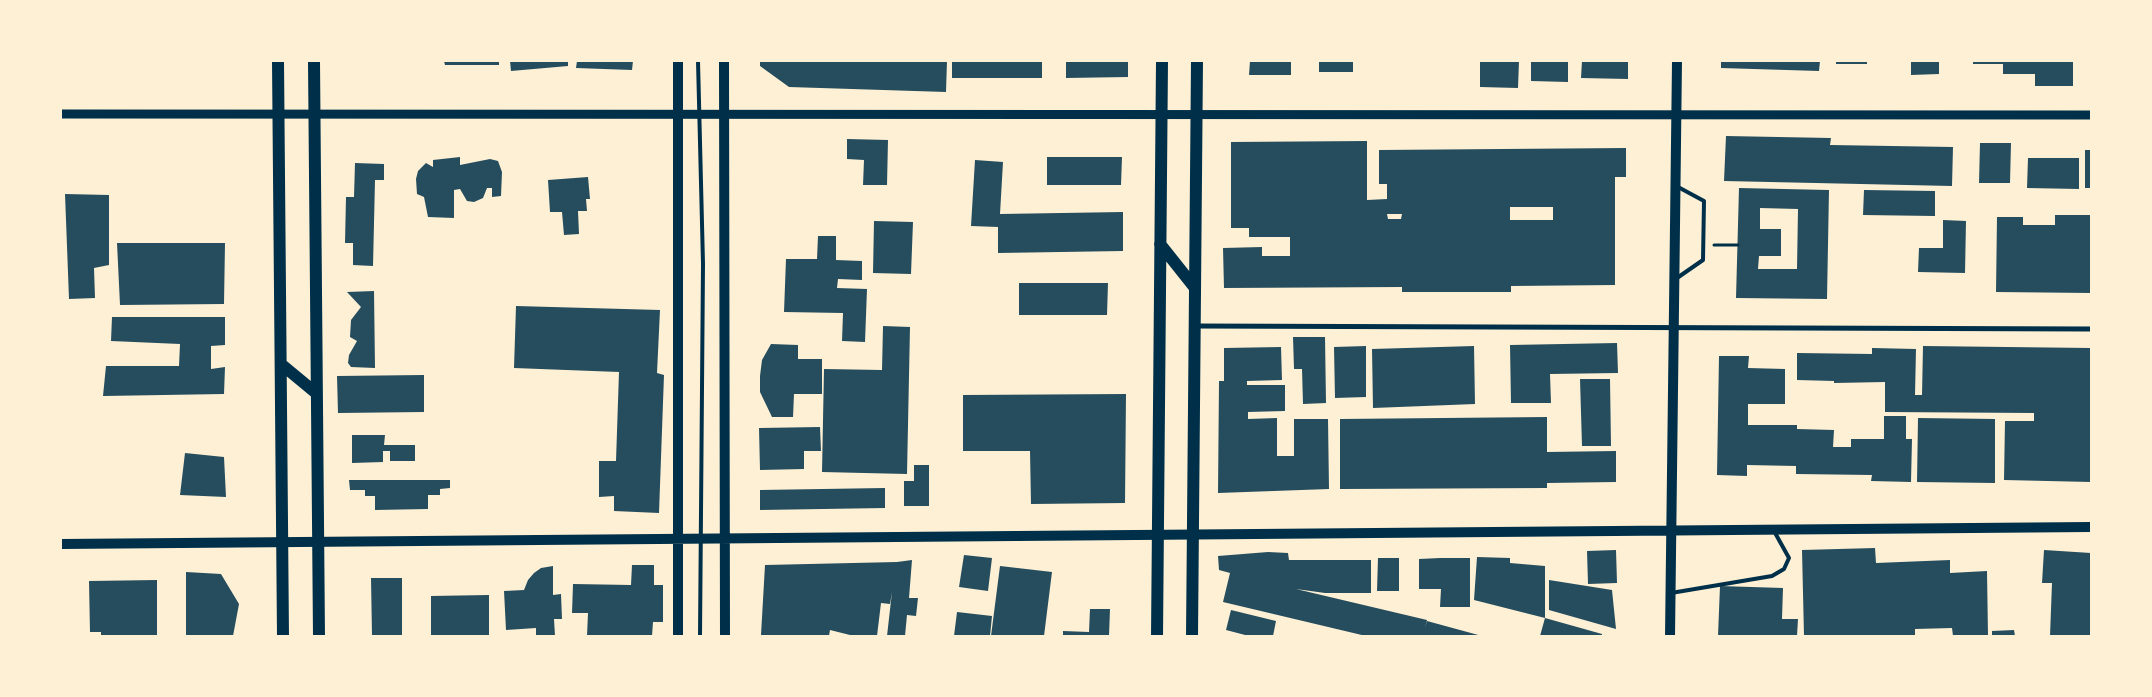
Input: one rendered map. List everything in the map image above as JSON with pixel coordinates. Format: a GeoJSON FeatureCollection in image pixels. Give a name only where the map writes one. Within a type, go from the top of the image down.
{"type":"FeatureCollection","features":[{"type":"Feature","properties":{"kind":"main road"},"geometry":{"type":"LineString","coordinates":[[278,61],[283,636]]}},
{"type":"Feature","properties":{"kind":"main road"},"geometry":{"type":"LineString","coordinates":[[314,61],[318,636]]}},
{"type":"Feature","properties":{"kind":"main road"},"geometry":{"type":"LineString","coordinates":[[678,61],[678,636]]}},
{"type":"Feature","properties":{"kind":"main road"},"geometry":{"type":"LineString","coordinates":[[724,61],[724,636]]}},
{"type":"Feature","properties":{"kind":"main road"},"geometry":{"type":"LineString","coordinates":[[1157,636],[1162,61]]}},
{"type":"Feature","properties":{"kind":"main road"},"geometry":{"type":"LineString","coordinates":[[1192,636],[1197,61]]}},
{"type":"Feature","properties":{"kind":"main road"},"geometry":{"type":"LineString","coordinates":[[1670,636],[1677,61]]}},
{"type":"Feature","properties":{"kind":"main road"},"geometry":{"type":"LineString","coordinates":[[1160,244],[1195,288]]}},
{"type":"Feature","properties":{"kind":"main road"},"geometry":{"type":"LineString","coordinates":[[281,364],[316,393]]}},
{"type":"Feature","properties":{"kind":"main road"},"geometry":{"type":"LineString","coordinates":[[61,544],[2091,527]]}},
{"type":"Feature","properties":{"kind":"street"},"geometry":{"type":"LineString","coordinates":[[61,114],[2091,115]]}},
{"type":"Feature","properties":{"kind":"street"},"geometry":{"type":"LineString","coordinates":[[1195,326],[2091,329]]}},
{"type":"Feature","properties":{"kind":"lane"},"geometry":{"type":"LineString","coordinates":[[698,61],[703,264],[700,636]]}},
{"type":"Feature","properties":{"kind":"lane"},"geometry":{"type":"LineString","coordinates":[[1674,280],[1703,260],[1704,201],[1676,186]]}},
{"type":"Feature","properties":{"kind":"lane"},"geometry":{"type":"LineString","coordinates":[[1671,593],[1772,576],[1784,568],[1790,558],[1773,530]]}},
{"type":"Feature","properties":{"kind":"path"},"geometry":{"type":"LineString","coordinates":[[1703,245],[1738,245]]}},
{"type":"Feature","properties":{"kind":"building"},"geometry":{"type":"Polygon","coordinates":[[[444,61],[499,61],[499,65],[445,65],[444,61]]]}},
{"type":"Feature","properties":{"kind":"building"},"geometry":{"type":"Polygon","coordinates":[[[510,61],[568,61],[568,66],[511,71],[510,61]]]}},
{"type":"Feature","properties":{"kind":"building"},"geometry":{"type":"Polygon","coordinates":[[[577,61],[633,61],[632,70],[576,68],[577,61]]]}},
{"type":"Feature","properties":{"kind":"building"},"geometry":{"type":"Polygon","coordinates":[[[760,61],[947,61],[946,92],[789,87],[760,66],[760,61]]]}},
{"type":"Feature","properties":{"kind":"building"},"geometry":{"type":"Polygon","coordinates":[[[952,61],[1042,61],[1042,78],[952,78],[952,61]]]}},
{"type":"Feature","properties":{"kind":"building"},"geometry":{"type":"Polygon","coordinates":[[[1066,61],[1128,61],[1128,77],[1066,78],[1066,61]]]}},
{"type":"Feature","properties":{"kind":"building"},"geometry":{"type":"Polygon","coordinates":[[[1250,61],[1291,61],[1291,75],[1249,75],[1250,61]]]}},
{"type":"Feature","properties":{"kind":"building"},"geometry":{"type":"Polygon","coordinates":[[[1319,61],[1353,61],[1353,72],[1319,72],[1319,61]]]}},
{"type":"Feature","properties":{"kind":"building"},"geometry":{"type":"Polygon","coordinates":[[[1480,61],[1519,61],[1518,88],[1480,87],[1480,61]]]}},
{"type":"Feature","properties":{"kind":"building"},"geometry":{"type":"Polygon","coordinates":[[[1531,61],[1568,61],[1568,82],[1531,81],[1531,61]]]}},
{"type":"Feature","properties":{"kind":"building"},"geometry":{"type":"Polygon","coordinates":[[[1582,61],[1628,61],[1628,79],[1581,78],[1582,61]]]}},
{"type":"Feature","properties":{"kind":"building"},"geometry":{"type":"Polygon","coordinates":[[[1721,61],[1820,61],[1819,71],[1721,68],[1721,61]]]}},
{"type":"Feature","properties":{"kind":"building"},"geometry":{"type":"Polygon","coordinates":[[[1836,61],[1867,61],[1867,64],[1836,64],[1836,61]]]}},
{"type":"Feature","properties":{"kind":"building"},"geometry":{"type":"Polygon","coordinates":[[[1911,61],[1939,61],[1939,74],[1911,75],[1911,61]]]}},
{"type":"Feature","properties":{"kind":"building"},"geometry":{"type":"Polygon","coordinates":[[[1973,61],[2073,61],[2073,86],[2035,86],[2035,74],[2003,74],[2003,64],[1973,64],[1973,61]]]}},
{"type":"Feature","properties":{"kind":"building"},"geometry":{"type":"Polygon","coordinates":[[[1726,136],[1831,138],[1830,145],[1953,147],[1952,186],[1724,181],[1726,136]]]}},
{"type":"Feature","properties":{"kind":"building"},"geometry":{"type":"Polygon","coordinates":[[[847,139],[888,140],[887,185],[863,185],[864,160],[847,159],[847,139]]]}},
{"type":"Feature","properties":{"kind":"building"},"geometry":{"type":"Polygon","coordinates":[[[1367,141],[1367,200],[1387,199],[1387,184],[1379,184],[1379,150],[1626,148],[1626,177],[1615,177],[1615,285],[1511,286],[1511,292],[1402,292],[1402,287],[1224,288],[1223,248],[1262,247],[1262,256],[1290,256],[1290,237],[1249,237],[1249,228],[1231,228],[1231,142],[1367,141]],[[1510,207],[1510,220],[1553,220],[1553,207],[1510,207]],[[1387,214],[1388,219],[1401,219],[1402,214],[1387,214]]]}},
{"type":"Feature","properties":{"kind":"building"},"geometry":{"type":"Polygon","coordinates":[[[1980,143],[2011,143],[2010,183],[1979,183],[1980,143]]]}},
{"type":"Feature","properties":{"kind":"building"},"geometry":{"type":"Polygon","coordinates":[[[2085,150],[2091,150],[2091,188],[2085,188],[2085,150]]]}},
{"type":"Feature","properties":{"kind":"building"},"geometry":{"type":"Polygon","coordinates":[[[460,157],[460,165],[490,159],[498,161],[502,172],[501,196],[492,197],[492,188],[487,188],[483,198],[474,202],[467,201],[460,189],[454,190],[454,218],[428,217],[424,197],[417,194],[416,179],[418,171],[426,163],[433,167],[433,160],[460,157]]]}},
{"type":"Feature","properties":{"kind":"building"},"geometry":{"type":"Polygon","coordinates":[[[1047,157],[1122,157],[1121,185],[1047,185],[1047,157]]]}},
{"type":"Feature","properties":{"kind":"building"},"geometry":{"type":"Polygon","coordinates":[[[2028,158],[2079,158],[2079,189],[2027,188],[2028,158]]]}},
{"type":"Feature","properties":{"kind":"building"},"geometry":{"type":"Polygon","coordinates":[[[975,160],[1003,162],[1000,214],[1123,212],[1123,251],[998,253],[998,227],[971,226],[975,160]]]}},
{"type":"Feature","properties":{"kind":"building"},"geometry":{"type":"Polygon","coordinates":[[[355,163],[384,164],[384,180],[375,180],[373,266],[353,265],[353,243],[345,243],[346,197],[354,197],[355,163]]]}},
{"type":"Feature","properties":{"kind":"building"},"geometry":{"type":"Polygon","coordinates":[[[588,177],[590,199],[586,199],[587,211],[578,211],[579,234],[564,235],[562,212],[550,212],[548,180],[588,177]]]}},
{"type":"Feature","properties":{"kind":"building"},"geometry":{"type":"Polygon","coordinates":[[[1739,188],[1829,190],[1827,299],[1736,298],[1739,188]],[[1760,208],[1760,229],[1781,229],[1781,256],[1759,256],[1758,269],[1797,269],[1798,209],[1760,208]]]}},
{"type":"Feature","properties":{"kind":"building"},"geometry":{"type":"Polygon","coordinates":[[[1864,190],[1935,191],[1935,216],[1863,215],[1864,190]]]}},
{"type":"Feature","properties":{"kind":"building"},"geometry":{"type":"Polygon","coordinates":[[[65,194],[109,195],[109,265],[94,268],[95,298],[69,299],[65,194]]]}},
{"type":"Feature","properties":{"kind":"building"},"geometry":{"type":"Polygon","coordinates":[[[2055,215],[2091,215],[2091,293],[1996,292],[1997,217],[2023,217],[2023,225],[2055,225],[2055,215]]]}},
{"type":"Feature","properties":{"kind":"building"},"geometry":{"type":"Polygon","coordinates":[[[1943,220],[1966,221],[1965,273],[1918,272],[1919,248],[1943,248],[1943,220]]]}},
{"type":"Feature","properties":{"kind":"building"},"geometry":{"type":"Polygon","coordinates":[[[874,221],[913,222],[911,274],[873,273],[874,221]]]}},
{"type":"Feature","properties":{"kind":"building"},"geometry":{"type":"Polygon","coordinates":[[[818,236],[836,236],[836,260],[862,261],[862,280],[838,279],[837,288],[867,289],[865,342],[842,341],[843,313],[784,312],[786,259],[817,259],[818,236]]]}},
{"type":"Feature","properties":{"kind":"building"},"geometry":{"type":"Polygon","coordinates":[[[117,243],[225,243],[224,304],[120,305],[117,243]]]}},
{"type":"Feature","properties":{"kind":"building"},"geometry":{"type":"Polygon","coordinates":[[[1019,283],[1108,283],[1107,315],[1019,315],[1019,283]]]}},
{"type":"Feature","properties":{"kind":"building"},"geometry":{"type":"Polygon","coordinates":[[[374,291],[375,368],[351,367],[348,363],[349,355],[357,341],[350,337],[351,320],[361,307],[347,292],[374,291]]]}},
{"type":"Feature","properties":{"kind":"building"},"geometry":{"type":"Polygon","coordinates":[[[516,306],[660,310],[657,373],[664,375],[659,513],[614,511],[614,496],[599,497],[599,461],[616,461],[619,372],[514,368],[516,306]]]}},
{"type":"Feature","properties":{"kind":"building"},"geometry":{"type":"Polygon","coordinates":[[[112,317],[225,317],[225,345],[211,346],[211,369],[225,367],[224,394],[103,396],[106,366],[179,366],[180,344],[111,341],[112,317]]]}},
{"type":"Feature","properties":{"kind":"building"},"geometry":{"type":"Polygon","coordinates":[[[883,326],[910,327],[907,474],[822,472],[824,369],[882,370],[883,326]]]}},
{"type":"Feature","properties":{"kind":"building"},"geometry":{"type":"Polygon","coordinates":[[[1293,337],[1325,337],[1326,403],[1303,404],[1302,369],[1294,369],[1293,337]]]}},
{"type":"Feature","properties":{"kind":"building"},"geometry":{"type":"Polygon","coordinates":[[[1617,343],[1618,373],[1550,374],[1551,403],[1511,403],[1510,345],[1617,343]]]}},
{"type":"Feature","properties":{"kind":"building"},"geometry":{"type":"Polygon","coordinates":[[[771,344],[798,345],[798,359],[822,359],[822,394],[794,394],[793,417],[772,417],[760,392],[762,360],[771,344]]]}},
{"type":"Feature","properties":{"kind":"building"},"geometry":{"type":"Polygon","coordinates":[[[1366,346],[1366,397],[1335,398],[1334,347],[1366,346]]]}},
{"type":"Feature","properties":{"kind":"building"},"geometry":{"type":"Polygon","coordinates":[[[1474,346],[1475,404],[1373,408],[1372,349],[1474,346]]]}},
{"type":"Feature","properties":{"kind":"building"},"geometry":{"type":"Polygon","coordinates":[[[1923,346],[2091,348],[2091,482],[2004,480],[2005,421],[2034,421],[2034,413],[1885,412],[1885,382],[1834,383],[1834,381],[1797,380],[1797,353],[1872,354],[1872,348],[1916,349],[1915,395],[1922,395],[1923,346]]]}},
{"type":"Feature","properties":{"kind":"building"},"geometry":{"type":"Polygon","coordinates":[[[1281,347],[1282,380],[1247,381],[1247,385],[1285,385],[1285,411],[1248,412],[1248,419],[1277,418],[1277,456],[1294,456],[1294,419],[1328,419],[1329,489],[1218,493],[1219,381],[1224,381],[1224,348],[1281,347]]]}},
{"type":"Feature","properties":{"kind":"building"},"geometry":{"type":"Polygon","coordinates":[[[1719,356],[1749,356],[1748,368],[1785,369],[1785,404],[1748,404],[1748,425],[1797,425],[1797,429],[1834,430],[1833,447],[1851,447],[1851,439],[1884,439],[1884,416],[1906,416],[1906,439],[1912,439],[1911,482],[1871,481],[1872,475],[1796,474],[1796,466],[1747,465],[1747,476],[1717,475],[1719,356]]]}},
{"type":"Feature","properties":{"kind":"building"},"geometry":{"type":"Polygon","coordinates":[[[424,375],[424,412],[338,413],[337,376],[424,375]]]}},
{"type":"Feature","properties":{"kind":"building"},"geometry":{"type":"Polygon","coordinates":[[[1580,379],[1610,379],[1611,446],[1582,446],[1580,379]]]}},
{"type":"Feature","properties":{"kind":"building"},"geometry":{"type":"Polygon","coordinates":[[[1126,394],[1125,503],[1031,504],[1030,451],[963,451],[963,395],[1126,394]]]}},
{"type":"Feature","properties":{"kind":"building"},"geometry":{"type":"Polygon","coordinates":[[[1547,417],[1547,452],[1616,451],[1616,482],[1547,483],[1547,488],[1340,489],[1340,419],[1547,417]]]}},
{"type":"Feature","properties":{"kind":"building"},"geometry":{"type":"Polygon","coordinates":[[[1918,418],[1995,419],[1995,483],[1917,482],[1918,418]]]}},
{"type":"Feature","properties":{"kind":"building"},"geometry":{"type":"Polygon","coordinates":[[[820,427],[821,451],[804,451],[804,469],[760,470],[759,428],[820,427]]]}},
{"type":"Feature","properties":{"kind":"building"},"geometry":{"type":"Polygon","coordinates":[[[352,435],[385,435],[384,445],[415,445],[415,461],[390,461],[390,451],[383,451],[383,462],[352,463],[352,435]]]}},
{"type":"Feature","properties":{"kind":"building"},"geometry":{"type":"Polygon","coordinates":[[[185,453],[224,457],[226,497],[180,495],[185,453]]]}},
{"type":"Feature","properties":{"kind":"building"},"geometry":{"type":"Polygon","coordinates":[[[914,465],[929,465],[929,506],[904,506],[904,481],[914,481],[914,465]]]}},
{"type":"Feature","properties":{"kind":"building"},"geometry":{"type":"Polygon","coordinates":[[[349,480],[450,480],[450,488],[440,489],[440,495],[428,495],[428,509],[375,510],[375,496],[365,496],[365,490],[350,490],[349,480]]]}},
{"type":"Feature","properties":{"kind":"building"},"geometry":{"type":"Polygon","coordinates":[[[885,488],[885,508],[760,510],[760,490],[885,488]]]}},
{"type":"Feature","properties":{"kind":"building"},"geometry":{"type":"Polygon","coordinates":[[[1875,548],[1876,563],[1950,560],[1950,573],[1987,571],[1988,636],[1953,636],[1952,628],[1915,629],[1915,636],[1804,636],[1802,550],[1875,548]]]}},
{"type":"Feature","properties":{"kind":"building"},"geometry":{"type":"Polygon","coordinates":[[[1616,550],[1617,583],[1588,584],[1587,551],[1616,550]]]}},
{"type":"Feature","properties":{"kind":"building"},"geometry":{"type":"Polygon","coordinates":[[[2044,550],[2091,553],[2091,636],[2050,636],[2052,583],[2042,583],[2044,550]]]}},
{"type":"Feature","properties":{"kind":"building"},"geometry":{"type":"Polygon","coordinates":[[[1268,552],[1288,553],[1289,560],[1371,560],[1371,593],[1325,593],[1296,589],[1427,620],[1425,628],[1427,621],[1482,636],[1366,636],[1223,602],[1230,573],[1219,570],[1218,556],[1268,552]]]}},
{"type":"Feature","properties":{"kind":"building"},"geometry":{"type":"Polygon","coordinates":[[[964,555],[992,558],[988,591],[959,587],[964,555]]]}},
{"type":"Feature","properties":{"kind":"building"},"geometry":{"type":"Polygon","coordinates":[[[1477,557],[1510,558],[1510,563],[1545,566],[1545,618],[1474,600],[1477,557]]]}},
{"type":"Feature","properties":{"kind":"building"},"geometry":{"type":"Polygon","coordinates":[[[1378,558],[1399,558],[1399,591],[1377,591],[1378,558]]]}},
{"type":"Feature","properties":{"kind":"building"},"geometry":{"type":"Polygon","coordinates":[[[1470,558],[1470,607],[1440,607],[1441,589],[1419,589],[1419,559],[1470,558]]]}},
{"type":"Feature","properties":{"kind":"building"},"geometry":{"type":"Polygon","coordinates":[[[912,560],[909,598],[918,598],[916,616],[907,615],[905,636],[887,636],[892,592],[890,604],[881,603],[877,636],[854,636],[830,630],[829,636],[761,635],[765,565],[912,560]]]}},
{"type":"Feature","properties":{"kind":"building"},"geometry":{"type":"Polygon","coordinates":[[[632,565],[654,565],[654,585],[663,585],[663,622],[653,622],[652,636],[587,636],[588,613],[572,613],[573,584],[631,585],[632,565]]]}},
{"type":"Feature","properties":{"kind":"building"},"geometry":{"type":"Polygon","coordinates":[[[553,566],[553,595],[561,594],[562,619],[554,619],[555,636],[536,636],[536,628],[506,630],[504,591],[524,590],[528,580],[534,573],[541,568],[553,566]]]}},
{"type":"Feature","properties":{"kind":"building"},"geometry":{"type":"Polygon","coordinates":[[[1000,566],[1052,572],[1044,636],[991,636],[1000,566]]]}},
{"type":"Feature","properties":{"kind":"building"},"geometry":{"type":"Polygon","coordinates":[[[186,572],[221,574],[239,604],[233,636],[186,636],[186,572]]]}},
{"type":"Feature","properties":{"kind":"building"},"geometry":{"type":"Polygon","coordinates":[[[371,578],[402,578],[402,636],[372,636],[371,578]]]}},
{"type":"Feature","properties":{"kind":"building"},"geometry":{"type":"Polygon","coordinates":[[[157,580],[157,636],[101,636],[101,632],[90,632],[89,581],[157,580]]]}},
{"type":"Feature","properties":{"kind":"building"},"geometry":{"type":"Polygon","coordinates":[[[1549,580],[1612,590],[1616,629],[1549,610],[1549,580]]]}},
{"type":"Feature","properties":{"kind":"building"},"geometry":{"type":"Polygon","coordinates":[[[1720,586],[1783,588],[1782,619],[1798,619],[1797,636],[1718,636],[1720,586]]]}},
{"type":"Feature","properties":{"kind":"building"},"geometry":{"type":"Polygon","coordinates":[[[489,595],[489,636],[431,636],[431,596],[489,595]]]}},
{"type":"Feature","properties":{"kind":"building"},"geometry":{"type":"Polygon","coordinates":[[[1090,609],[1110,609],[1109,636],[1063,636],[1063,631],[1089,632],[1090,609]]]}},
{"type":"Feature","properties":{"kind":"building"},"geometry":{"type":"Polygon","coordinates":[[[1231,610],[1276,621],[1273,636],[1249,636],[1226,630],[1231,610]]]}},
{"type":"Feature","properties":{"kind":"building"},"geometry":{"type":"Polygon","coordinates":[[[957,612],[992,616],[990,636],[954,636],[957,612]]]}},
{"type":"Feature","properties":{"kind":"building"},"geometry":{"type":"Polygon","coordinates":[[[1545,618],[1602,634],[1602,636],[1540,636],[1545,618]]]}},
{"type":"Feature","properties":{"kind":"building"},"geometry":{"type":"Polygon","coordinates":[[[2014,630],[2015,636],[1992,636],[1992,631],[2014,630]]]}}]}
